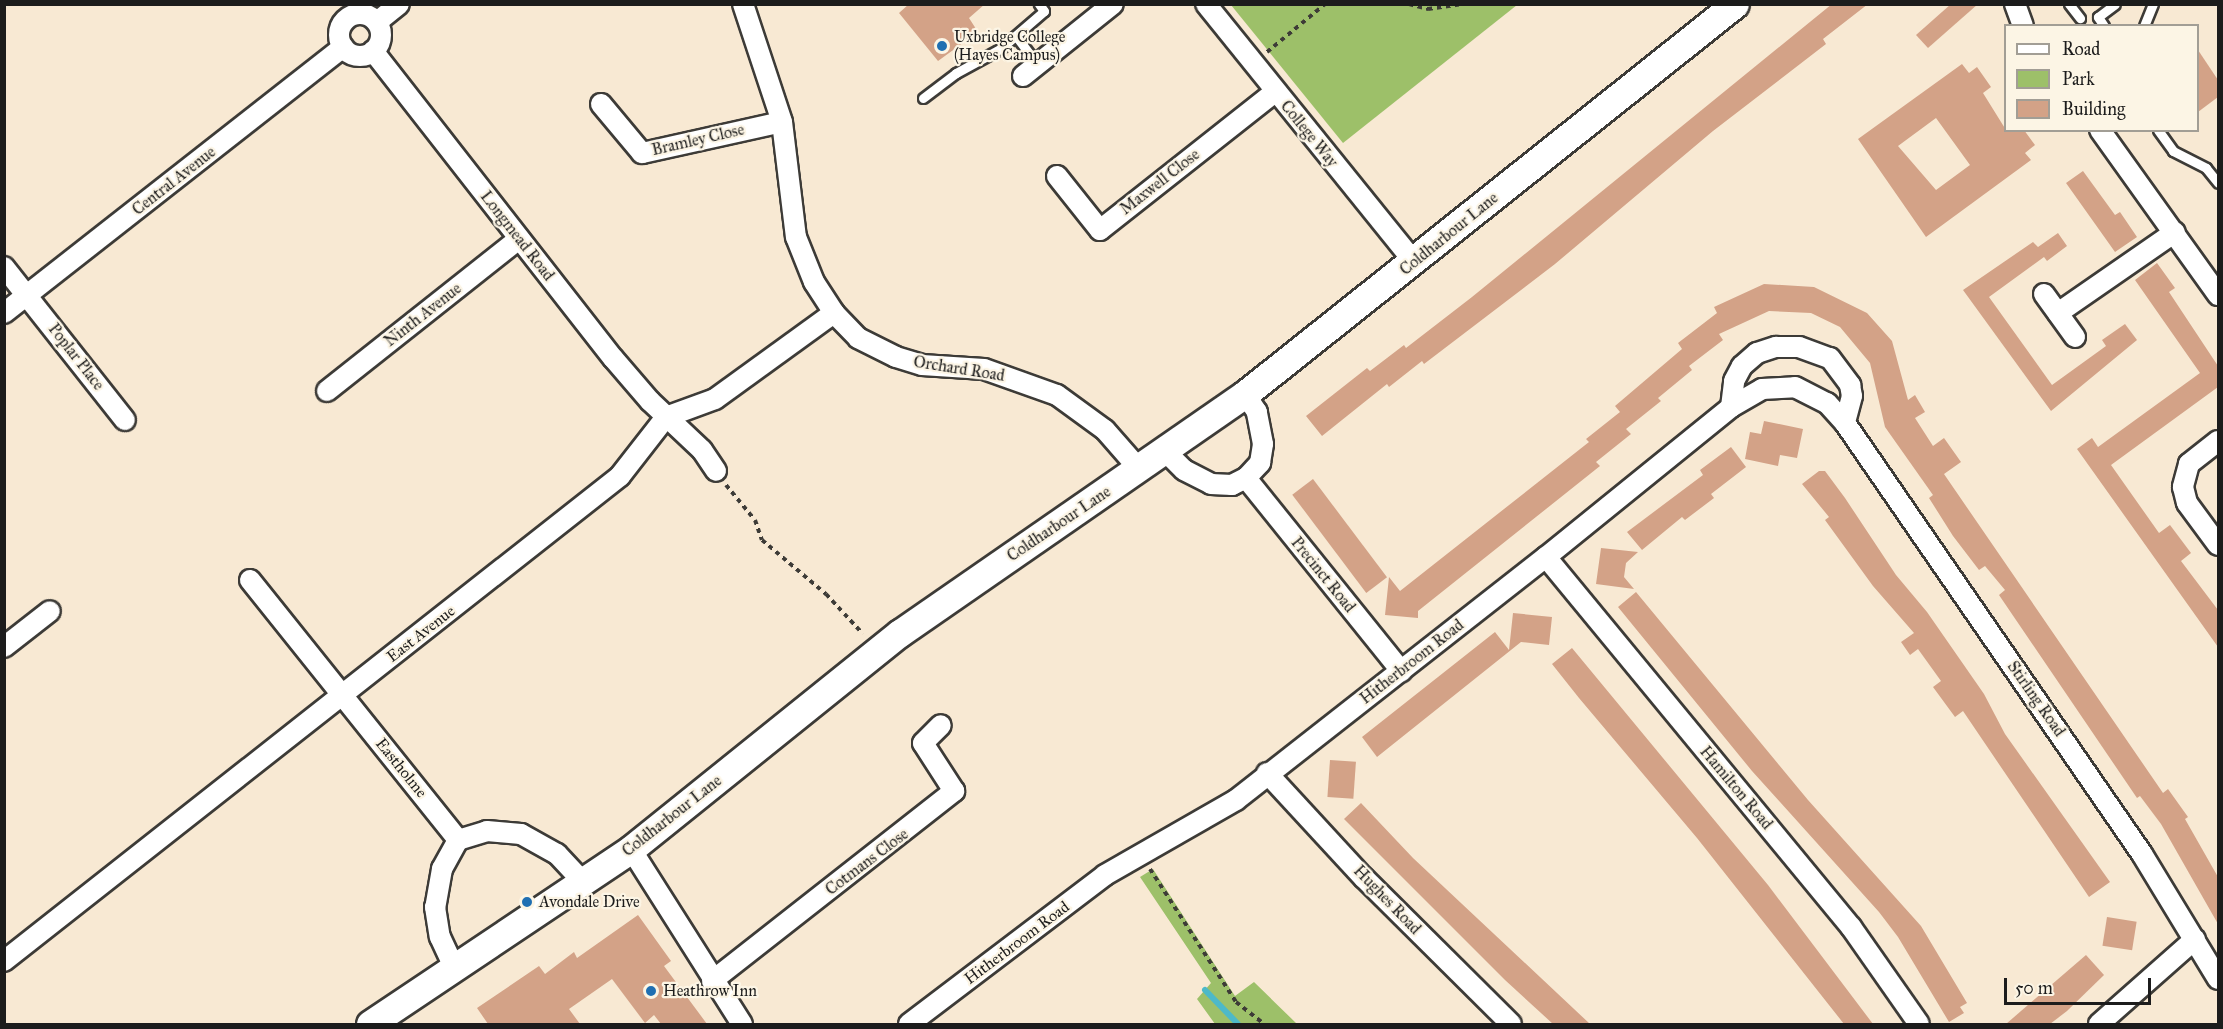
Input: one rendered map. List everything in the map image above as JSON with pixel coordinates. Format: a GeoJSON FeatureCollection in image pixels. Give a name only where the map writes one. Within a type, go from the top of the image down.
{"type":"FeatureCollection","features":[{"type":"Feature","properties":{"kind":"street"},"geometry":{"type":"LineString","coordinates":[[377,22],[399,4]]}},
{"type":"Feature","properties":{"kind":"street","name":"Orchard Road"},"geometry":{"type":"LineString","coordinates":[[743,4],[782,122],[796,237],[813,282],[834,313],[858,338],[896,357],[922,365],[984,369],[1057,396],[1098,423],[1140,470]]}},
{"type":"Feature","properties":{"kind":"street"},"geometry":{"type":"LineString","coordinates":[[1031,70],[1113,4]]}},
{"type":"Feature","properties":{"kind":"street","name":"College Way"},"geometry":{"type":"LineString","coordinates":[[1206,4],[1414,262]]}},
{"type":"Feature","properties":{"kind":"street","name":"Coldharbour Lane"},"geometry":{"type":"LineString","coordinates":[[370,1024],[631,849],[878,650],[1166,452],[1245,393],[1414,262],[1735,4]]}},
{"type":"Feature","properties":{"kind":"street"},"geometry":{"type":"LineString","coordinates":[[2015,4],[2022,24]]}},
{"type":"Feature","properties":{"kind":"street"},"geometry":{"type":"LineString","coordinates":[[340,12],[362,14],[377,22],[381,38],[374,51],[357,56],[343,47],[340,12]]}},
{"type":"Feature","properties":{"kind":"street","name":"Central Avenue"},"geometry":{"type":"LineString","coordinates":[[4,313],[343,47]]}},
{"type":"Feature","properties":{"kind":"street","name":"Longmead Road"},"geometry":{"type":"LineString","coordinates":[[374,51],[619,366],[666,417],[694,442],[716,471]]}},
{"type":"Feature","properties":{"kind":"street","name":"Maxwell Close"},"geometry":{"type":"LineString","coordinates":[[1057,176],[1100,230],[1275,92]]}},
{"type":"Feature","properties":{"kind":"street","name":"Bramley Close"},"geometry":{"type":"LineString","coordinates":[[601,104],[642,153],[782,122]]}},
{"type":"Feature","properties":{"kind":"street"},"geometry":{"type":"LineString","coordinates":[[2101,132],[2218,295]]}},
{"type":"Feature","properties":{"kind":"street"},"geometry":{"type":"LineString","coordinates":[[2058,313],[2175,232]]}},
{"type":"Feature","properties":{"kind":"street","name":"Ninth Avenue"},"geometry":{"type":"LineString","coordinates":[[327,391],[519,239]]}},
{"type":"Feature","properties":{"kind":"street","name":"Poplar Place"},"geometry":{"type":"LineString","coordinates":[[4,267],[125,420]]}},
{"type":"Feature","properties":{"kind":"street"},"geometry":{"type":"LineString","coordinates":[[2044,294],[2075,337]]}},
{"type":"Feature","properties":{"kind":"street"},"geometry":{"type":"LineString","coordinates":[[666,417],[715,399],[834,313]]}},
{"type":"Feature","properties":{"kind":"street"},"geometry":{"type":"LineString","coordinates":[[1731,407],[1734,381],[1749,359],[1766,349],[1799,347],[1830,358],[1847,377],[1852,396],[1845,423]]}},
{"type":"Feature","properties":{"kind":"street","name":"Stirling Road"},"geometry":{"type":"LineString","coordinates":[[1731,407],[1762,389],[1795,387],[1820,398],[1845,423],[2142,854],[2218,979]]}},
{"type":"Feature","properties":{"kind":"street"},"geometry":{"type":"LineString","coordinates":[[1166,452],[1184,470],[1211,484],[1232,485],[1246,478],[1260,463],[1263,444],[1257,412],[1245,393]]}},
{"type":"Feature","properties":{"kind":"street","name":"Hitherbroom Road"},"geometry":{"type":"LineString","coordinates":[[909,1024],[1105,874],[1194,827],[1236,800],[1267,773],[1546,557],[1731,407]]}},
{"type":"Feature","properties":{"kind":"street","name":"East Avenue"},"geometry":{"type":"LineString","coordinates":[[7,954],[344,696],[620,476],[666,417]]}},
{"type":"Feature","properties":{"kind":"street"},"geometry":{"type":"LineString","coordinates":[[2218,441],[2189,464],[2183,487],[2187,503],[2218,545]]}},
{"type":"Feature","properties":{"kind":"street","name":"Precinct Road"},"geometry":{"type":"LineString","coordinates":[[1246,478],[1401,671]]}},
{"type":"Feature","properties":{"kind":"street","name":"Hamilton Road"},"geometry":{"type":"LineString","coordinates":[[1546,557],[1864,943],[1919,1024]]}},
{"type":"Feature","properties":{"kind":"street","name":"Eastholme"},"geometry":{"type":"LineString","coordinates":[[250,580],[458,840]]}},
{"type":"Feature","properties":{"kind":"street"},"geometry":{"type":"LineString","coordinates":[[4,647],[50,611]]}},
{"type":"Feature","properties":{"kind":"street","name":"Cotmans Close"},"geometry":{"type":"LineString","coordinates":[[711,981],[954,791],[923,743],[941,726]]}},
{"type":"Feature","properties":{"kind":"street","name":"Hughes Road"},"geometry":{"type":"LineString","coordinates":[[1267,773],[1364,878],[1511,1024]]}},
{"type":"Feature","properties":{"kind":"street"},"geometry":{"type":"LineString","coordinates":[[455,969],[440,937],[435,907],[442,869],[458,840],[487,831],[521,834],[562,858],[583,882]]}},
{"type":"Feature","properties":{"kind":"street"},"geometry":{"type":"LineString","coordinates":[[631,849],[711,981],[742,1024]]}},
{"type":"Feature","properties":{"kind":"street"},"geometry":{"type":"LineString","coordinates":[[2099,1024],[2195,939]]}},
{"type":"Feature","properties":{"kind":"lane"},"geometry":{"type":"LineString","coordinates":[[923,98],[1016,36],[1044,11],[1039,4]]}},
{"type":"Feature","properties":{"kind":"lane"},"geometry":{"type":"LineString","coordinates":[[2070,4],[2080,18]]}},
{"type":"Feature","properties":{"kind":"lane"},"geometry":{"type":"LineString","coordinates":[[2103,24],[2098,17],[2115,4]]}},
{"type":"Feature","properties":{"kind":"lane"},"geometry":{"type":"LineString","coordinates":[[2144,24],[2149,6]]}},
{"type":"Feature","properties":{"kind":"lane"},"geometry":{"type":"LineString","coordinates":[[1016,36],[1031,70]]}},
{"type":"Feature","properties":{"kind":"lane"},"geometry":{"type":"LineString","coordinates":[[2159,132],[2173,151],[2206,168],[2218,183]]}},
{"type":"Feature","properties":{"kind":"path"},"geometry":{"type":"LineString","coordinates":[[1255,66],[1269,55],[1266,52],[1325,4]]}},
{"type":"Feature","properties":{"kind":"path"},"geometry":{"type":"LineString","coordinates":[[1409,4],[1428,9],[1463,4]]}},
{"type":"Feature","properties":{"kind":"path"},"geometry":{"type":"LineString","coordinates":[[716,471],[755,520],[762,540],[826,594],[878,650]]}},
{"type":"Feature","properties":{"kind":"path"},"geometry":{"type":"LineString","coordinates":[[1141,853],[1236,1002],[1264,1024]]}},
{"type":"Feature","properties":{"kind":"green space"},"geometry":{"type":"Polygon","coordinates":[[[1231,5],[1517,5],[1343,143],[1231,5]]]}},
{"type":"Feature","properties":{"kind":"green space"},"geometry":{"type":"Polygon","coordinates":[[[1153,869],[1235,996],[1254,982],[1297,1024],[1215,1024],[1197,999],[1211,983],[1140,877],[1153,869]]]}},
{"type":"Feature","properties":{"kind":"building","name":"Uxbridge College (Hayes Campus)"},"geometry":{"type":"Polygon","coordinates":[[[909,4],[985,4],[969,18],[978,32],[938,61],[899,13],[909,4]]]}},
{"type":"Feature","properties":{"kind":"building"},"geometry":{"type":"Polygon","coordinates":[[[1832,4],[1868,4],[1823,39],[1826,44],[1713,131],[1555,264],[1424,364],[1422,361],[1389,387],[1387,384],[1322,436],[1306,416],[1367,368],[1370,371],[1404,345],[1406,348],[1472,297],[1832,4]]]}},
{"type":"Feature","properties":{"kind":"building"},"geometry":{"type":"Polygon","coordinates":[[[1951,4],[1978,4],[1928,48],[1916,35],[1951,4]]]}},
{"type":"Feature","properties":{"kind":"building"},"geometry":{"type":"Polygon","coordinates":[[[2199,52],[2218,80],[2218,97],[2199,111],[2199,52]]]}},
{"type":"Feature","properties":{"kind":"building"},"geometry":{"type":"Polygon","coordinates":[[[1962,64],[1969,73],[1977,67],[1991,87],[1983,93],[2004,127],[2004,132],[2025,132],[2035,145],[2025,153],[2031,160],[1926,237],[1858,139],[1962,64]],[[1936,118],[1898,146],[1936,190],[1970,165],[1936,118]]]}},
{"type":"Feature","properties":{"kind":"building"},"geometry":{"type":"Polygon","coordinates":[[[2083,171],[2115,215],[2120,212],[2137,237],[2115,252],[2066,183],[2083,171]]]}},
{"type":"Feature","properties":{"kind":"building"},"geometry":{"type":"Polygon","coordinates":[[[2058,233],[2067,246],[2047,261],[2044,257],[1989,297],[2052,385],[2106,346],[2102,340],[2125,324],[2137,340],[2051,411],[1963,290],[2033,242],[2038,247],[2058,233]]]}},
{"type":"Feature","properties":{"kind":"building"},"geometry":{"type":"Polygon","coordinates":[[[2157,263],[2175,288],[2169,292],[2218,366],[2218,387],[2111,465],[2159,533],[2170,525],[2191,553],[2181,561],[2218,610],[2218,647],[2077,449],[2092,438],[2098,447],[2200,373],[2135,280],[2157,263]]]}},
{"type":"Feature","properties":{"kind":"building"},"geometry":{"type":"Polygon","coordinates":[[[1764,284],[1814,287],[1867,313],[1892,341],[1908,400],[1915,395],[1925,412],[1915,418],[1933,446],[1944,438],[1961,462],[1944,474],[2163,793],[2168,789],[2188,817],[2185,819],[2218,877],[2218,924],[2161,824],[2140,796],[2137,798],[1999,595],[2005,590],[1985,566],[1979,570],[1953,536],[1929,498],[1933,495],[1885,427],[1870,363],[1840,327],[1811,313],[1769,311],[1719,334],[1723,340],[1689,366],[1692,370],[1658,398],[1661,401],[1626,429],[1631,434],[1596,462],[1600,466],[1418,611],[1418,618],[1385,615],[1389,577],[1400,591],[1589,442],[1586,439],[1620,412],[1615,406],[1682,349],[1678,343],[1717,313],[1714,307],[1764,284]]]}},
{"type":"Feature","properties":{"kind":"building"},"geometry":{"type":"Polygon","coordinates":[[[1764,421],[1803,429],[1797,458],[1780,455],[1778,466],[1745,459],[1750,432],[1761,434],[1764,421]]]}},
{"type":"Feature","properties":{"kind":"building"},"geometry":{"type":"Polygon","coordinates":[[[1731,447],[1746,467],[1711,494],[1714,498],[1685,520],[1682,517],[1642,550],[1627,532],[1703,475],[1700,470],[1731,447]]]}},
{"type":"Feature","properties":{"kind":"building"},"geometry":{"type":"Polygon","coordinates":[[[1819,471],[1825,471],[1896,575],[1927,612],[1984,694],[2005,734],[2110,882],[2089,897],[1963,711],[1955,717],[1933,687],[1941,681],[1918,649],[1910,655],[1901,642],[1914,633],[1873,586],[1825,520],[1829,517],[1802,484],[1819,471]]]}},
{"type":"Feature","properties":{"kind":"building"},"geometry":{"type":"Polygon","coordinates":[[[1313,479],[1387,577],[1366,593],[1292,495],[1313,479]]]}},
{"type":"Feature","properties":{"kind":"building"},"geometry":{"type":"Polygon","coordinates":[[[1601,548],[1638,552],[1626,563],[1624,577],[1634,589],[1596,584],[1601,548]]]}},
{"type":"Feature","properties":{"kind":"building"},"geometry":{"type":"Polygon","coordinates":[[[1636,592],[1808,800],[1921,926],[1967,1003],[1960,1007],[1964,1013],[1949,1022],[1898,937],[1879,912],[1752,771],[1618,607],[1636,592]]]}},
{"type":"Feature","properties":{"kind":"building"},"geometry":{"type":"Polygon","coordinates":[[[1513,613],[1552,617],[1549,645],[1521,642],[1377,757],[1362,737],[1495,632],[1509,650],[1513,613]]]}},
{"type":"Feature","properties":{"kind":"building"},"geometry":{"type":"Polygon","coordinates":[[[1572,648],[1768,885],[1873,1024],[1844,1024],[1697,838],[1579,698],[1552,664],[1572,648]]]}},
{"type":"Feature","properties":{"kind":"building"},"geometry":{"type":"Polygon","coordinates":[[[1330,760],[1356,762],[1353,799],[1327,797],[1330,760]]]}},
{"type":"Feature","properties":{"kind":"building"},"geometry":{"type":"Polygon","coordinates":[[[1361,803],[1413,858],[1590,1024],[1553,1024],[1505,980],[1344,819],[1361,803]]]}},
{"type":"Feature","properties":{"kind":"building"},"geometry":{"type":"Polygon","coordinates":[[[638,915],[671,961],[664,966],[707,1024],[661,1024],[654,1015],[645,1023],[612,979],[569,1009],[580,1024],[488,1024],[477,1008],[539,966],[545,974],[574,952],[577,958],[638,915]]]}},
{"type":"Feature","properties":{"kind":"building"},"geometry":{"type":"Polygon","coordinates":[[[2107,917],[2137,922],[2132,950],[2102,946],[2107,917]]]}},
{"type":"Feature","properties":{"kind":"building"},"geometry":{"type":"Polygon","coordinates":[[[2086,955],[2104,975],[2067,1011],[2050,1024],[2006,1024],[2086,955]]]}},
{"type":"Feature","properties":{"kind":"waterway"},"geometry":{"type":"LineString","coordinates":[[1205,990],[1238,1024]]}},
{"type":"Feature","properties":{"kind":"place","name":"Uxbridge College (Hayes Campus)"},"geometry":{"type":"Point","coordinates":[942,46]}},
{"type":"Feature","properties":{"kind":"place","name":"Avondale Drive"},"geometry":{"type":"Point","coordinates":[527,902]}},
{"type":"Feature","properties":{"kind":"place","name":"Heathrow Inn"},"geometry":{"type":"Point","coordinates":[651,991]}}]}
